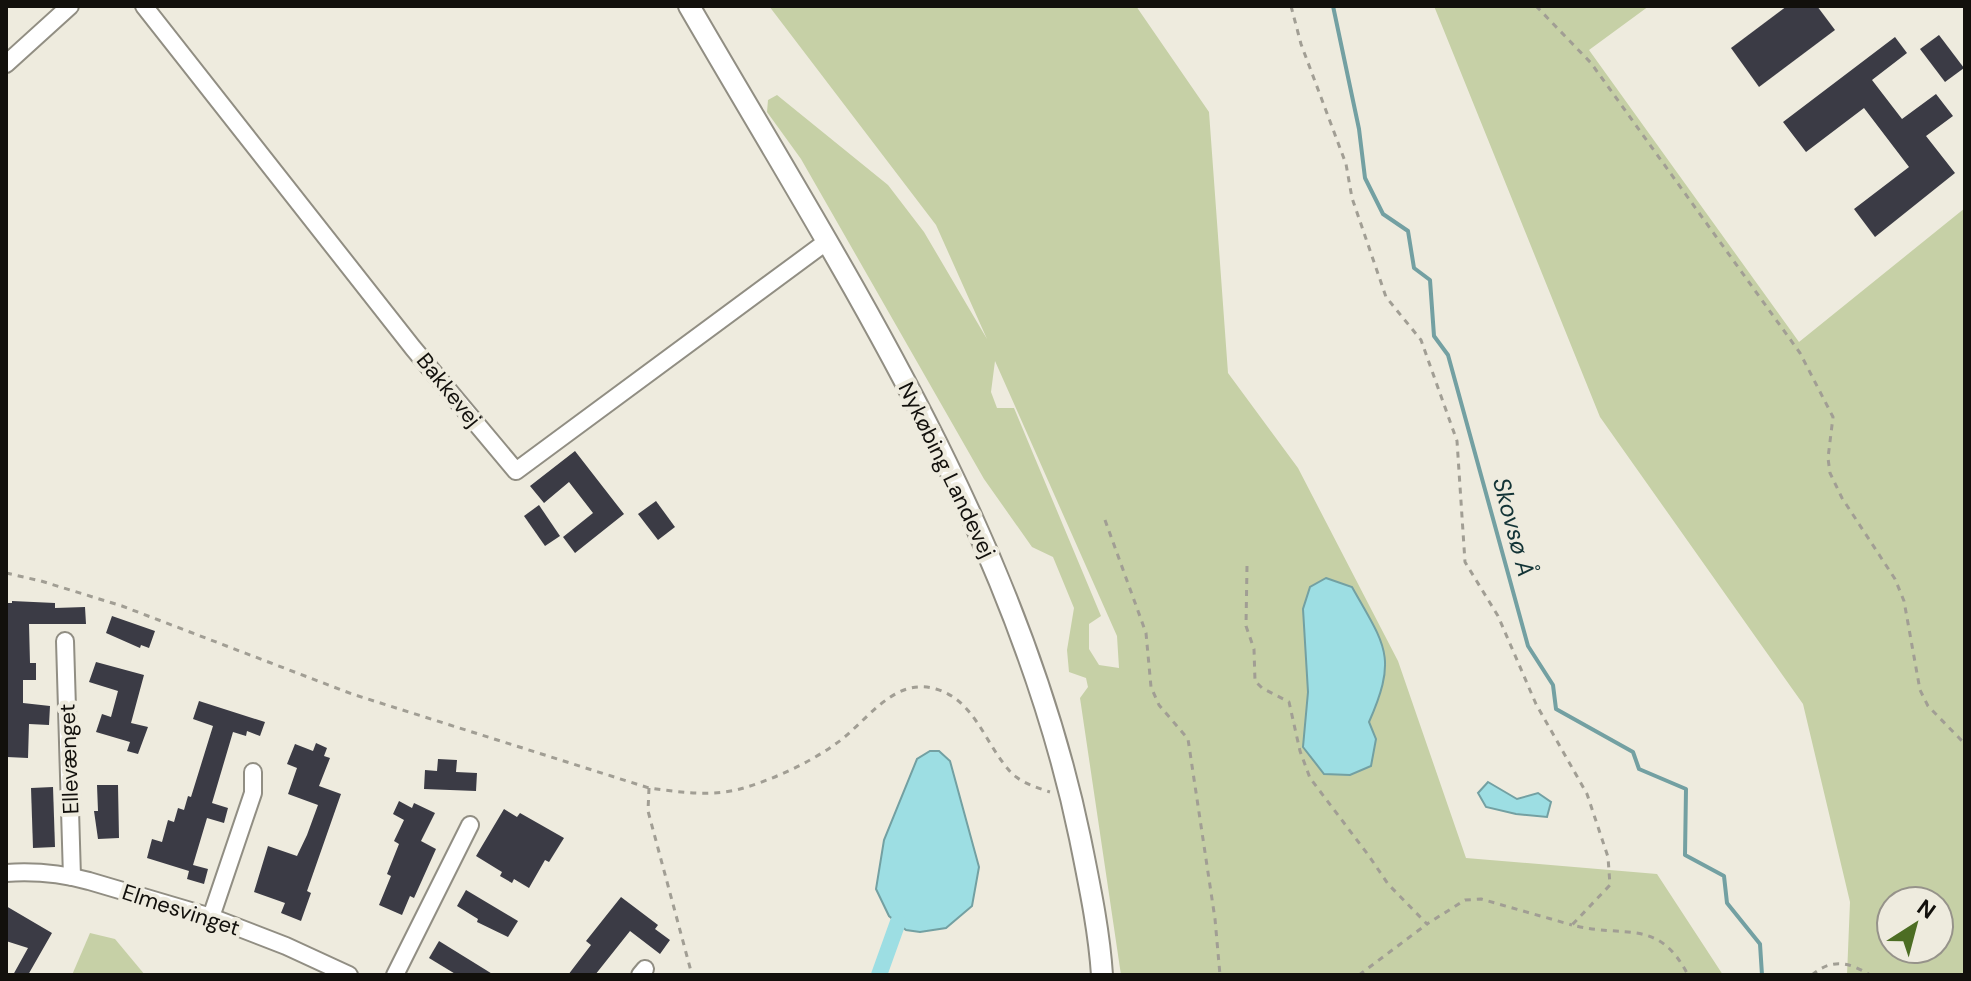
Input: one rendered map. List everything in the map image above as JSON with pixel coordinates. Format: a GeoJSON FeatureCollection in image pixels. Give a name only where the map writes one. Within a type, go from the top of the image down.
{"type":"FeatureCollection","features":[{"type":"Feature","properties":{"kind":"main road","name":"Nykøbing Landevej"},"geometry":{"type":"LineString","coordinates":[[689,6],[826,242],[928,427],[985,544],[1036,674],[1070,790],[1087,873],[1102,975]]}},
{"type":"Feature","properties":{"kind":"street"},"geometry":{"type":"LineString","coordinates":[[6,64],[70,6]]}},
{"type":"Feature","properties":{"kind":"street","name":"Bakkevej"},"geometry":{"type":"LineString","coordinates":[[144,6],[413,348],[516,471],[826,242]]}},
{"type":"Feature","properties":{"kind":"street","name":"Ellevænget"},"geometry":{"type":"LineString","coordinates":[[65,641],[72,877]]}},
{"type":"Feature","properties":{"kind":"street"},"geometry":{"type":"LineString","coordinates":[[211,917],[253,793],[253,772]]}},
{"type":"Feature","properties":{"kind":"street"},"geometry":{"type":"LineString","coordinates":[[395,975],[470,825]]}},
{"type":"Feature","properties":{"kind":"street","name":"Elmesvinget"},"geometry":{"type":"LineString","coordinates":[[6,873],[72,877],[211,917],[349,975]]}},
{"type":"Feature","properties":{"kind":"path"},"geometry":{"type":"LineString","coordinates":[[1291,6],[1301,44],[1346,164],[1352,198],[1386,297],[1421,340],[1457,441],[1465,562],[1498,616],[1536,704],[1587,794],[1608,857],[1610,885],[1572,925]]}},
{"type":"Feature","properties":{"kind":"path"},"geometry":{"type":"LineString","coordinates":[[1536,6],[1591,63],[1800,353],[1833,417],[1828,458],[1830,473],[1842,498],[1895,579],[1904,601],[1920,690],[1928,706],[1965,744]]}},
{"type":"Feature","properties":{"kind":"path"},"geometry":{"type":"LineString","coordinates":[[1105,520],[1146,633],[1151,687],[1159,705],[1188,739],[1215,919],[1220,975]]}},
{"type":"Feature","properties":{"kind":"path"},"geometry":{"type":"LineString","coordinates":[[1247,566],[1246,626],[1254,649],[1255,681],[1289,702],[1300,751],[1310,778],[1388,884],[1427,924]]}},
{"type":"Feature","properties":{"kind":"path"},"geometry":{"type":"LineString","coordinates":[[6,573],[122,606],[352,694],[649,788],[697,794],[739,790],[799,766],[835,745],[893,693],[913,687],[933,688],[952,695],[968,709],[1009,771],[1027,784],[1051,792],[1070,790]]}},
{"type":"Feature","properties":{"kind":"path"},"geometry":{"type":"LineString","coordinates":[[649,788],[648,811],[692,975]]}},
{"type":"Feature","properties":{"kind":"path"},"geometry":{"type":"LineString","coordinates":[[1359,975],[1465,900],[1481,899],[1591,930],[1649,935],[1664,941],[1677,954],[1688,975]]}},
{"type":"Feature","properties":{"kind":"path"},"geometry":{"type":"LineString","coordinates":[[1812,975],[1831,964],[1844,963],[1868,974]]}},
{"type":"Feature","properties":{"kind":"green space"},"geometry":{"type":"Polygon","coordinates":[[[769,6],[1136,6],[1209,112],[1228,373],[1298,468],[1398,661],[1466,858],[1657,874],[1723,975],[1121,975],[1080,698],[1088,687],[1086,678],[1069,672],[1067,650],[1074,608],[1053,557],[1032,547],[984,479],[801,159],[767,112],[768,100],[777,95],[888,185],[924,232],[987,339],[936,225],[769,6]],[[995,361],[991,392],[997,408],[1014,408],[1101,616],[1089,624],[1089,649],[1099,665],[1119,668],[1117,636],[995,361]]]}},
{"type":"Feature","properties":{"kind":"green space"},"geometry":{"type":"Polygon","coordinates":[[[1434,6],[1649,6],[1589,50],[1799,342],[1965,208],[1965,975],[1847,975],[1850,902],[1803,704],[1600,417],[1434,6]]]}},
{"type":"Feature","properties":{"kind":"green space"},"geometry":{"type":"Polygon","coordinates":[[[90,933],[115,939],[145,975],[72,975],[90,933]]]}},
{"type":"Feature","properties":{"kind":"water"},"geometry":{"type":"Polygon","coordinates":[[[1326,578],[1352,587],[1380,638],[1384,652],[1383,681],[1369,722],[1376,739],[1371,766],[1350,775],[1324,774],[1303,747],[1308,692],[1303,609],[1310,587],[1326,578]]]}},
{"type":"Feature","properties":{"kind":"water"},"geometry":{"type":"Polygon","coordinates":[[[930,751],[939,751],[950,761],[979,867],[972,906],[946,928],[920,932],[906,930],[889,916],[876,889],[884,840],[917,759],[930,751]]]}},
{"type":"Feature","properties":{"kind":"water"},"geometry":{"type":"Polygon","coordinates":[[[1488,782],[1517,799],[1538,793],[1551,802],[1547,817],[1486,807],[1478,793],[1488,782]]]}},
{"type":"Feature","properties":{"kind":"building"},"geometry":{"type":"Polygon","coordinates":[[[1787,6],[1817,6],[1835,30],[1759,87],[1731,48],[1787,6]]]}},
{"type":"Feature","properties":{"kind":"building"},"geometry":{"type":"Polygon","coordinates":[[[1939,35],[1964,68],[1945,82],[1920,49],[1939,35]]]}},
{"type":"Feature","properties":{"kind":"building"},"geometry":{"type":"Polygon","coordinates":[[[1895,37],[1907,53],[1872,80],[1902,119],[1936,94],[1953,116],[1926,136],[1955,173],[1875,237],[1854,209],[1909,167],[1864,108],[1806,152],[1783,122],[1895,37]]]}},
{"type":"Feature","properties":{"kind":"building"},"geometry":{"type":"Polygon","coordinates":[[[575,451],[624,514],[575,553],[563,537],[593,513],[569,482],[544,503],[530,486],[575,451]]]}},
{"type":"Feature","properties":{"kind":"building"},"geometry":{"type":"Polygon","coordinates":[[[656,501],[675,527],[658,540],[638,514],[656,501]]]}},
{"type":"Feature","properties":{"kind":"building"},"geometry":{"type":"Polygon","coordinates":[[[539,505],[560,536],[545,546],[524,516],[539,505]]]}},
{"type":"Feature","properties":{"kind":"building"},"geometry":{"type":"Polygon","coordinates":[[[6,603],[55,603],[55,608],[85,607],[86,624],[29,624],[30,663],[36,663],[36,680],[23,680],[23,703],[50,706],[49,725],[29,724],[28,758],[7,757],[6,603]]]}},
{"type":"Feature","properties":{"kind":"building"},"geometry":{"type":"Polygon","coordinates":[[[112,616],[155,631],[149,648],[141,645],[140,648],[106,633],[112,616]]]}},
{"type":"Feature","properties":{"kind":"building"},"geometry":{"type":"Polygon","coordinates":[[[96,662],[144,675],[131,723],[148,727],[138,754],[127,751],[130,742],[96,732],[102,714],[111,717],[118,691],[89,682],[96,662]]]}},
{"type":"Feature","properties":{"kind":"building"},"geometry":{"type":"Polygon","coordinates":[[[199,701],[265,722],[260,736],[247,731],[246,736],[233,732],[212,803],[228,808],[224,823],[207,818],[193,865],[208,869],[204,884],[187,879],[189,871],[147,858],[152,839],[162,842],[168,820],[174,822],[178,808],[184,810],[188,796],[191,797],[213,726],[193,719],[199,701]]]}},
{"type":"Feature","properties":{"kind":"building"},"geometry":{"type":"Polygon","coordinates":[[[316,743],[327,748],[324,756],[330,758],[319,786],[341,794],[307,891],[311,893],[301,921],[281,913],[285,903],[254,892],[268,846],[297,856],[307,835],[318,805],[288,794],[297,768],[287,764],[295,744],[313,751],[316,743]]]}},
{"type":"Feature","properties":{"kind":"building"},"geometry":{"type":"Polygon","coordinates":[[[438,759],[457,760],[456,772],[477,773],[476,791],[424,789],[425,770],[437,771],[438,759]]]}},
{"type":"Feature","properties":{"kind":"building"},"geometry":{"type":"Polygon","coordinates":[[[97,785],[118,785],[119,838],[98,839],[94,811],[98,811],[97,785]]]}},
{"type":"Feature","properties":{"kind":"building"},"geometry":{"type":"Polygon","coordinates":[[[53,787],[55,847],[33,848],[31,788],[53,787]]]}},
{"type":"Feature","properties":{"kind":"building"},"geometry":{"type":"Polygon","coordinates":[[[399,801],[412,808],[414,803],[435,813],[421,841],[436,849],[414,898],[410,896],[402,915],[379,905],[399,844],[394,841],[404,820],[393,814],[399,801]]]}},
{"type":"Feature","properties":{"kind":"building"},"geometry":{"type":"Polygon","coordinates":[[[504,809],[517,817],[520,813],[564,838],[549,862],[545,860],[529,888],[514,879],[512,883],[500,876],[502,872],[476,856],[504,809]]]}},
{"type":"Feature","properties":{"kind":"building"},"geometry":{"type":"Polygon","coordinates":[[[466,890],[518,921],[508,937],[477,922],[478,919],[457,906],[466,890]]]}},
{"type":"Feature","properties":{"kind":"building"},"geometry":{"type":"Polygon","coordinates":[[[621,897],[658,925],[655,929],[670,940],[660,954],[630,931],[595,975],[568,975],[591,945],[586,941],[621,897]]]}},
{"type":"Feature","properties":{"kind":"building"},"geometry":{"type":"Polygon","coordinates":[[[6,906],[52,933],[28,975],[13,975],[28,948],[6,941],[6,906]]]}},
{"type":"Feature","properties":{"kind":"building"},"geometry":{"type":"Polygon","coordinates":[[[439,941],[494,975],[457,975],[429,958],[439,941]]]}},
{"type":"Feature","properties":{"kind":"waterway","name":"Skovsø Å"},"geometry":{"type":"LineString","coordinates":[[1333,6],[1359,129],[1365,178],[1383,214],[1408,231],[1414,268],[1430,280],[1434,336],[1448,355],[1528,646],[1553,685],[1556,709],[1633,752],[1639,769],[1686,789],[1685,855],[1724,876],[1727,903],[1760,944],[1762,975]]}},
{"type":"Feature","properties":{"kind":"waterway"},"geometry":{"type":"LineString","coordinates":[[879,975],[898,922]]}}]}
